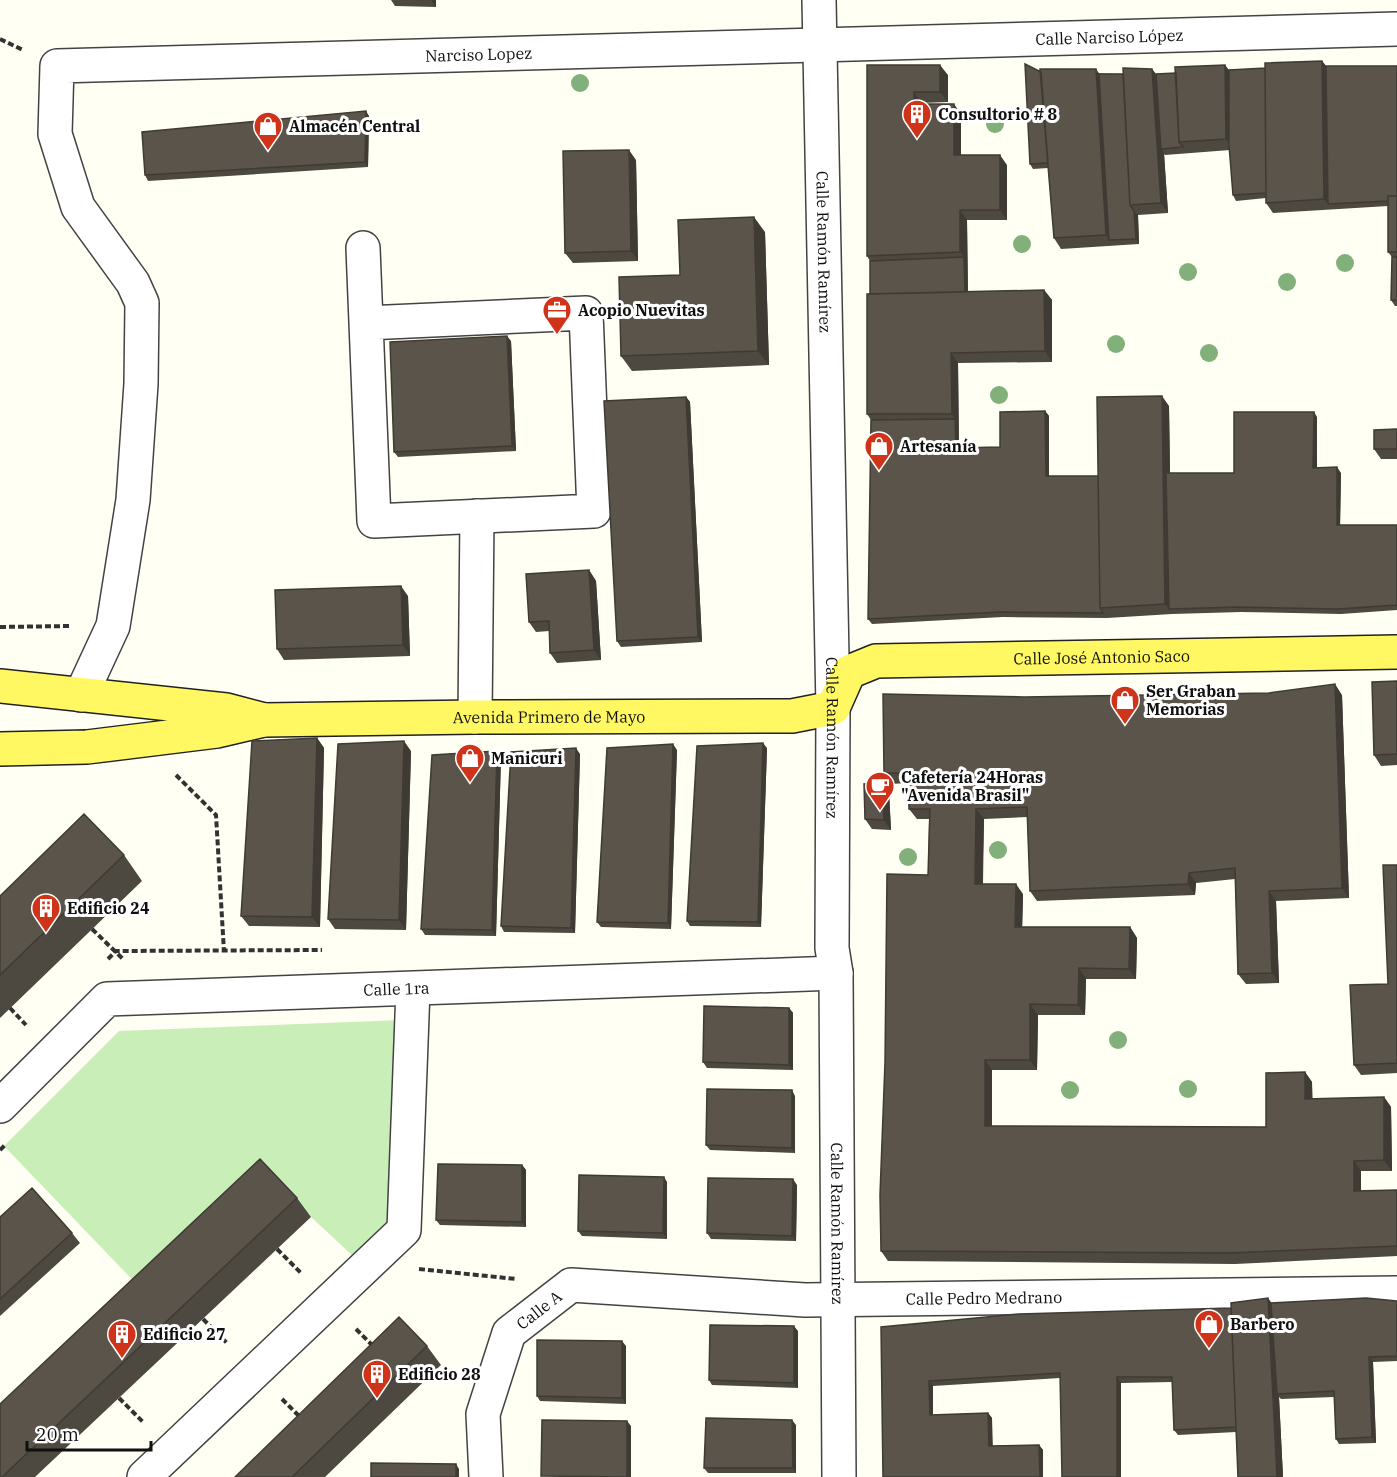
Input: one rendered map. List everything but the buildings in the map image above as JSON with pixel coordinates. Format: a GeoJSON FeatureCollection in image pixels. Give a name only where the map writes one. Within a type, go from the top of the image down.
{"type":"FeatureCollection","features":[{"type":"Feature","properties":{"kind":"main road","name":"Calle José Antonio Saco"},"geometry":{"type":"LineString","coordinates":[[833,708],[849,672],[876,661],[1397,652]]}},
{"type":"Feature","properties":{"kind":"main road","name":"Avenida Primero de Mayo"},"geometry":{"type":"LineString","coordinates":[[0,686],[226,710],[264,720]]}},
{"type":"Feature","properties":{"kind":"main road","name":"Avenida Primero de Mayo"},"geometry":{"type":"LineString","coordinates":[[0,749],[87,747],[217,731],[264,720],[792,716],[833,708]]}},
{"type":"Feature","properties":{"kind":"street","name":"Calle Ramón Ramírez"},"geometry":{"type":"LineString","coordinates":[[819,0],[833,708],[832,948],[836,973],[839,1477]]}},
{"type":"Feature","properties":{"kind":"street","name":"Calle Narciso López"},"geometry":{"type":"LineString","coordinates":[[821,44],[1397,29]]}},
{"type":"Feature","properties":{"kind":"street","name":"Narciso Lopez"},"geometry":{"type":"LineString","coordinates":[[113,626],[133,500],[141,384],[142,303],[134,283],[78,207],[55,134],[57,66],[821,44]]}},
{"type":"Feature","properties":{"kind":"street"},"geometry":{"type":"LineString","coordinates":[[363,248],[366,323],[374,521],[594,511],[586,314],[366,323]]}},
{"type":"Feature","properties":{"kind":"street"},"geometry":{"type":"LineString","coordinates":[[475,717],[477,516]]}},
{"type":"Feature","properties":{"kind":"street"},"geometry":{"type":"LineString","coordinates":[[81,695],[113,626]]}},
{"type":"Feature","properties":{"kind":"street","name":"Calle 1ra"},"geometry":{"type":"LineString","coordinates":[[0,1106],[107,999],[836,973]]}},
{"type":"Feature","properties":{"kind":"street"},"geometry":{"type":"LineString","coordinates":[[144,1477],[404,1230],[412,988]]}},
{"type":"Feature","properties":{"kind":"street","name":"Calle Pedro Medrano"},"geometry":{"type":"LineString","coordinates":[[572,1285],[805,1300],[1397,1293]]}},
{"type":"Feature","properties":{"kind":"street","name":"Calle A"},"geometry":{"type":"LineString","coordinates":[[486,1477],[483,1414],[509,1333],[572,1285]]}},
{"type":"Feature","properties":{"kind":"path"},"geometry":{"type":"LineString","coordinates":[[0,627],[113,626]]}},
{"type":"Feature","properties":{"kind":"path"},"geometry":{"type":"LineString","coordinates":[[170,769],[216,815],[226,995]]}},
{"type":"Feature","properties":{"kind":"path"},"geometry":{"type":"LineString","coordinates":[[367,1265],[572,1285]]}},
{"type":"Feature","properties":{"kind":"path"},"geometry":{"type":"LineString","coordinates":[[303,1276],[312,1268]]}},
{"type":"Feature","properties":{"kind":"green space"},"geometry":{"type":"Polygon","coordinates":[[[402,1020],[394,1224],[355,1258],[273,1178],[148,1296],[4,1146],[119,1031],[402,1020]]]}},
{"type":"Feature","properties":{"kind":"place","name":"Consultorio # 8"},"geometry":{"type":"Point","coordinates":[917,140]}},
{"type":"Feature","properties":{"kind":"place","name":"Almacén Central"},"geometry":{"type":"Point","coordinates":[268,152]}},
{"type":"Feature","properties":{"kind":"place","name":"Acopio Nuevitas"},"geometry":{"type":"Point","coordinates":[557,336]}},
{"type":"Feature","properties":{"kind":"place","name":"Artesanía"},"geometry":{"type":"Point","coordinates":[879,472]}},
{"type":"Feature","properties":{"kind":"place","name":"Ser Graban Memorias"},"geometry":{"type":"Point","coordinates":[1125,726]}},
{"type":"Feature","properties":{"kind":"place","name":"Manicuri"},"geometry":{"type":"Point","coordinates":[470,784]}},
{"type":"Feature","properties":{"kind":"place","name":"Cafetería 24Horas \"Avenida Brasil\""},"geometry":{"type":"Point","coordinates":[880,812]}},
{"type":"Feature","properties":{"kind":"place","name":"Edificio 24"},"geometry":{"type":"Point","coordinates":[46,934]}},
{"type":"Feature","properties":{"kind":"place","name":"Barbero"},"geometry":{"type":"Point","coordinates":[1209,1350]}},
{"type":"Feature","properties":{"kind":"place","name":"Edificio 27"},"geometry":{"type":"Point","coordinates":[122,1360]}},
{"type":"Feature","properties":{"kind":"place","name":"Edificio 28"},"geometry":{"type":"Point","coordinates":[377,1400]}}]}
